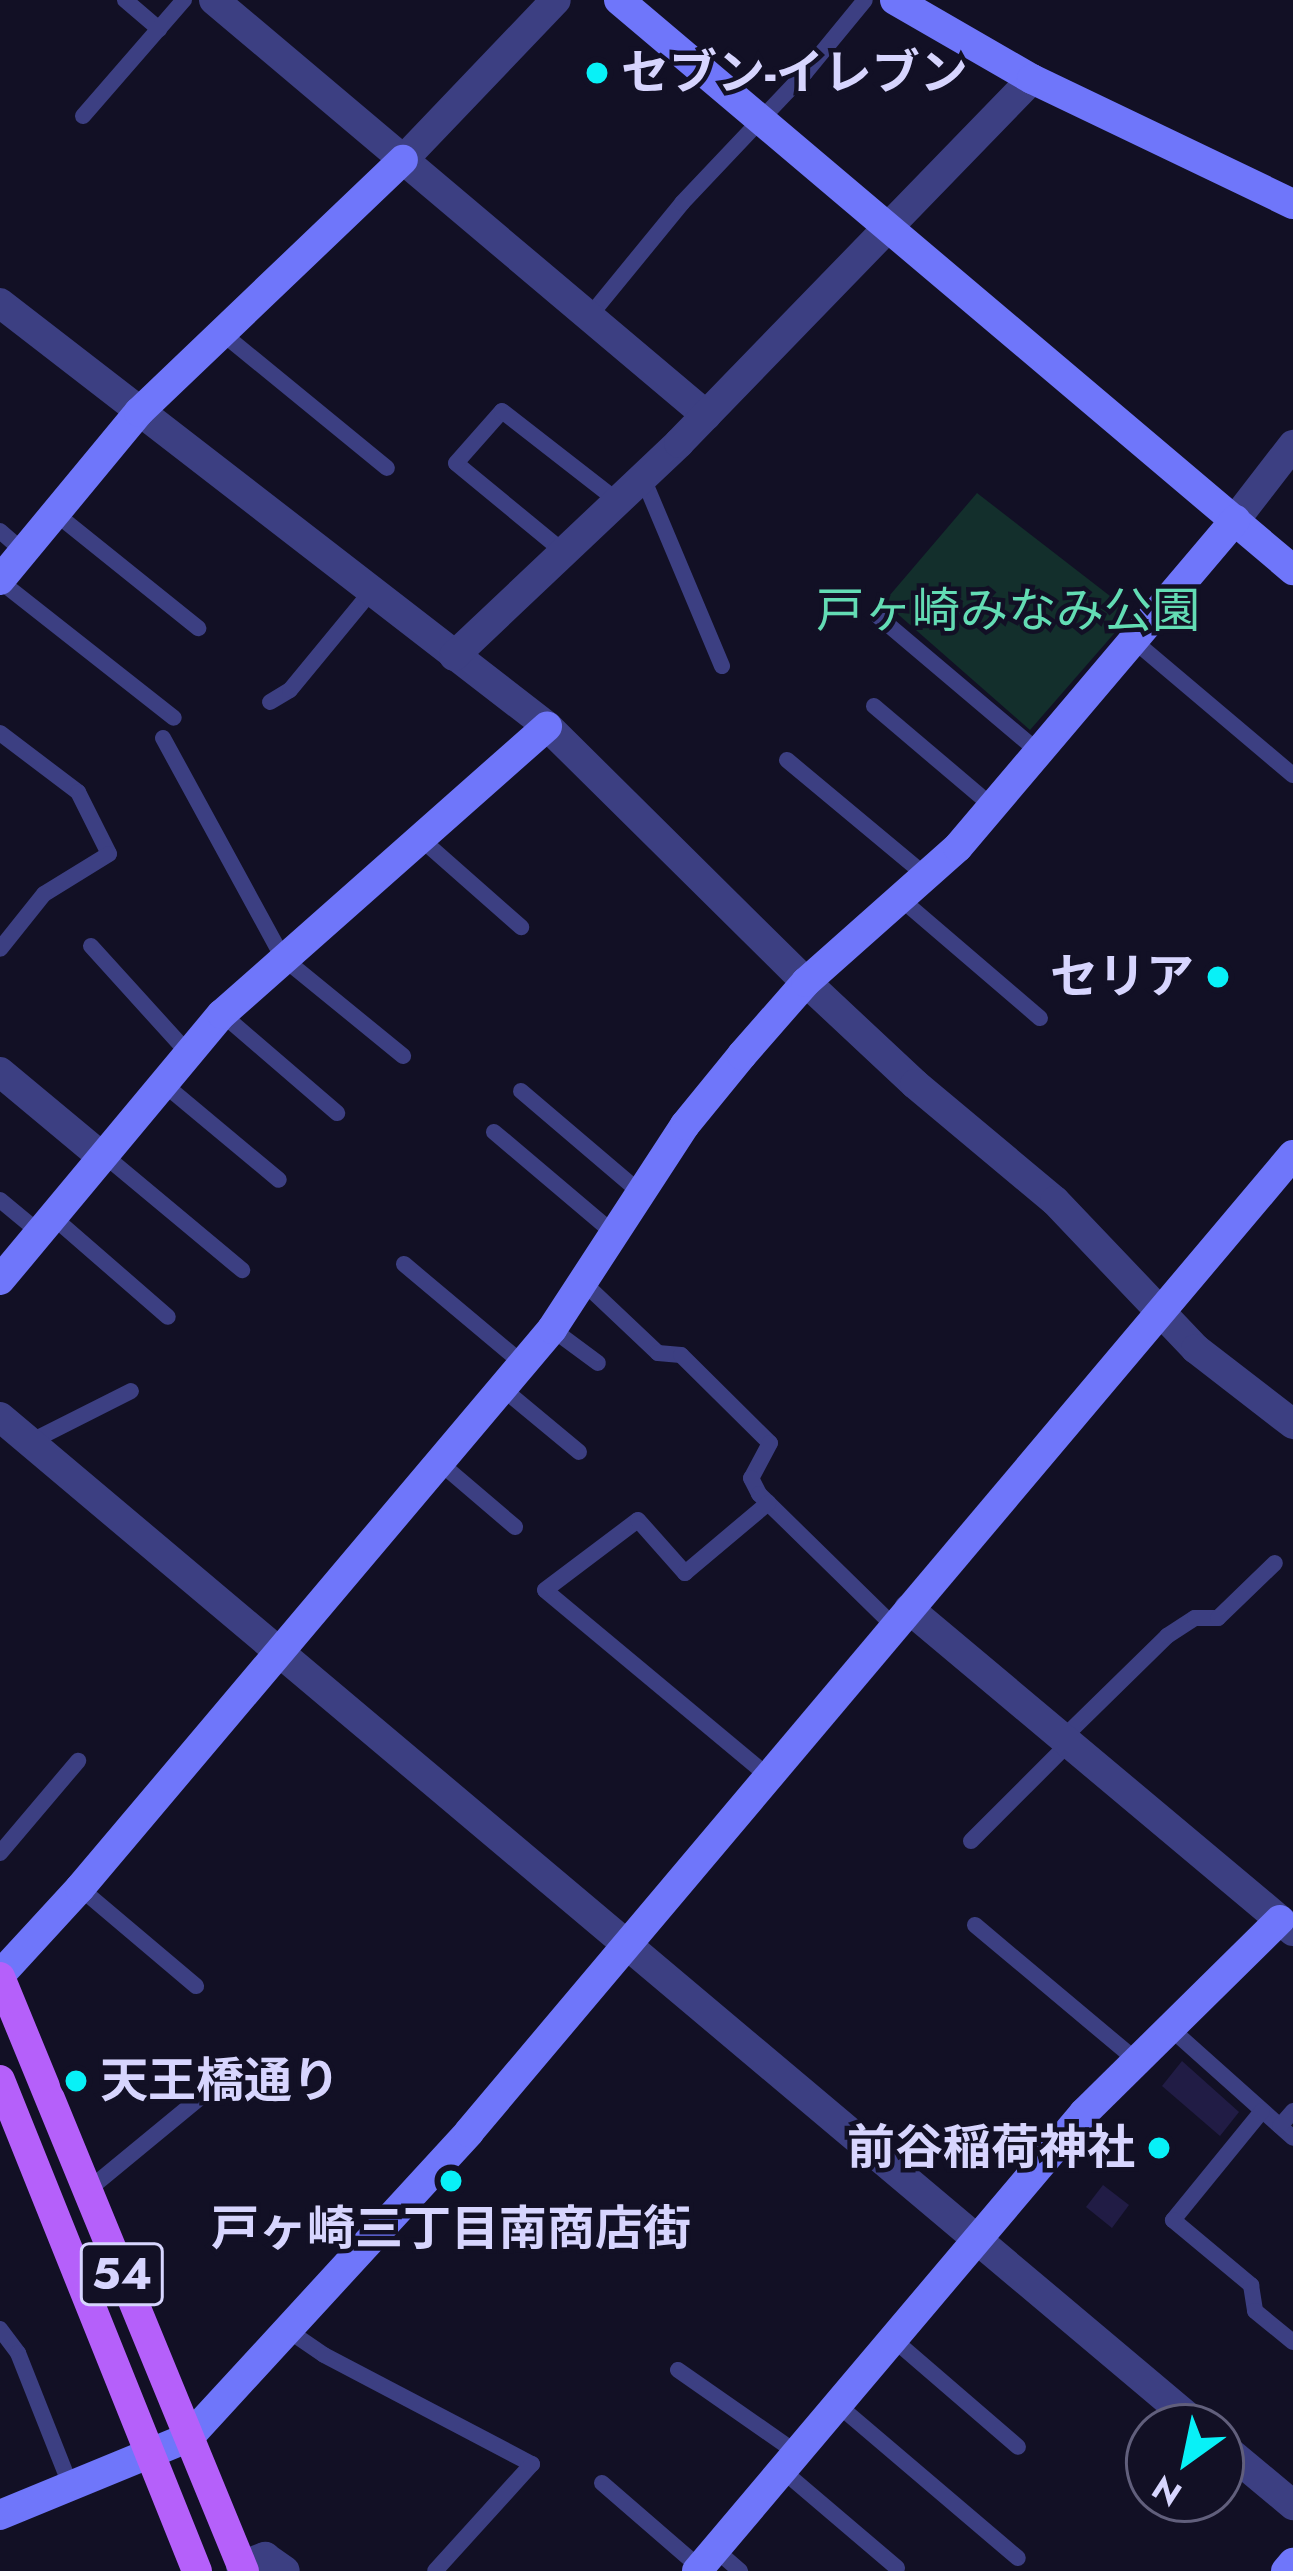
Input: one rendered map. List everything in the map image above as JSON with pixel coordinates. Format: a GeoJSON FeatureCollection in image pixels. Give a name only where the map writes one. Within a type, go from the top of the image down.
{"type":"FeatureCollection","features":[{"type":"Feature","properties":{"kind":"main road","name":"54"},"geometry":{"type":"LineString","coordinates":[[0,1976],[243,2568]]}},
{"type":"Feature","properties":{"kind":"main road","name":"54"},"geometry":{"type":"LineString","coordinates":[[0,2080],[197,2571]]}},
{"type":"Feature","properties":{"kind":"street"},"geometry":{"type":"LineString","coordinates":[[214,0],[706,415]]}},
{"type":"Feature","properties":{"kind":"street"},"geometry":{"type":"LineString","coordinates":[[0,580],[12,541],[56,513],[139,412],[403,160],[556,0]]}},
{"type":"Feature","properties":{"kind":"street"},"geometry":{"type":"LineString","coordinates":[[619,0],[1293,570]]}},
{"type":"Feature","properties":{"kind":"street"},"geometry":{"type":"LineString","coordinates":[[911,4],[1033,79],[1293,204]]}},
{"type":"Feature","properties":{"kind":"street"},"geometry":{"type":"LineString","coordinates":[[454,656],[619,502],[1033,79]]}},
{"type":"Feature","properties":{"kind":"street"},"geometry":{"type":"LineString","coordinates":[[0,303],[547,726],[806,982],[915,1084],[1054,1202],[1158,1313],[1293,1424]]}},
{"type":"Feature","properties":{"kind":"street"},"geometry":{"type":"LineString","coordinates":[[0,1976],[80,1888],[552,1329],[586,1285],[685,1126],[806,982],[926,876],[992,806],[1293,445]]}},
{"type":"Feature","properties":{"kind":"street"},"geometry":{"type":"LineString","coordinates":[[0,1280],[222,1014],[547,726]]}},
{"type":"Feature","properties":{"kind":"street"},"geometry":{"type":"LineString","coordinates":[[0,1072],[102,1156]]}},
{"type":"Feature","properties":{"kind":"street"},"geometry":{"type":"LineString","coordinates":[[0,2515],[189,2437],[469,2132],[1293,1155]]}},
{"type":"Feature","properties":{"kind":"street"},"geometry":{"type":"LineString","coordinates":[[0,1417],[1171,2403]]}},
{"type":"Feature","properties":{"kind":"street"},"geometry":{"type":"LineString","coordinates":[[704,2563],[976,2239],[1136,2060],[1289,1919],[1066,1740],[901,1617]]}},
{"type":"Feature","properties":{"kind":"street"},"geometry":{"type":"LineString","coordinates":[[1245,2465],[1293,2506]]}},
{"type":"Feature","properties":{"kind":"street"},"geometry":{"type":"LineString","coordinates":[[243,2568],[265,2557],[285,2571]]}},
{"type":"Feature","properties":{"kind":"street"},"geometry":{"type":"LineString","coordinates":[[1286,2571],[1293,2563]]}},
{"type":"Feature","properties":{"kind":"lane"},"geometry":{"type":"LineString","coordinates":[[125,0],[159,29]]}},
{"type":"Feature","properties":{"kind":"lane"},"geometry":{"type":"LineString","coordinates":[[83,116],[184,0]]}},
{"type":"Feature","properties":{"kind":"lane"},"geometry":{"type":"LineString","coordinates":[[588,318],[682,203],[865,0]]}},
{"type":"Feature","properties":{"kind":"lane"},"geometry":{"type":"LineString","coordinates":[[222,333],[387,468]]}},
{"type":"Feature","properties":{"kind":"lane"},"geometry":{"type":"LineString","coordinates":[[565,553],[456,463],[502,411],[619,502]]}},
{"type":"Feature","properties":{"kind":"lane"},"geometry":{"type":"LineString","coordinates":[[643,478],[722,666]]}},
{"type":"Feature","properties":{"kind":"lane"},"geometry":{"type":"LineString","coordinates":[[56,513],[198,628]]}},
{"type":"Feature","properties":{"kind":"lane"},"geometry":{"type":"LineString","coordinates":[[0,580],[175,718]]}},
{"type":"Feature","properties":{"kind":"lane"},"geometry":{"type":"LineString","coordinates":[[271,702],[290,690],[370,593]]}},
{"type":"Feature","properties":{"kind":"lane"},"geometry":{"type":"LineString","coordinates":[[879,617],[1039,752]]}},
{"type":"Feature","properties":{"kind":"lane"},"geometry":{"type":"LineString","coordinates":[[1133,640],[1293,776]]}},
{"type":"Feature","properties":{"kind":"lane"},"geometry":{"type":"LineString","coordinates":[[874,706],[992,806]]}},
{"type":"Feature","properties":{"kind":"lane"},"geometry":{"type":"LineString","coordinates":[[0,733],[79,793],[109,854],[44,894],[0,949]]}},
{"type":"Feature","properties":{"kind":"lane"},"geometry":{"type":"LineString","coordinates":[[163,738],[283,958],[404,1056]]}},
{"type":"Feature","properties":{"kind":"lane"},"geometry":{"type":"LineString","coordinates":[[787,760],[926,876]]}},
{"type":"Feature","properties":{"kind":"lane"},"geometry":{"type":"LineString","coordinates":[[420,838],[521,927]]}},
{"type":"Feature","properties":{"kind":"lane"},"geometry":{"type":"LineString","coordinates":[[902,898],[1040,1018]]}},
{"type":"Feature","properties":{"kind":"lane"},"geometry":{"type":"LineString","coordinates":[[92,946],[189,1054]]}},
{"type":"Feature","properties":{"kind":"lane"},"geometry":{"type":"LineString","coordinates":[[222,1014],[337,1113]]}},
{"type":"Feature","properties":{"kind":"lane"},"geometry":{"type":"LineString","coordinates":[[164,1084],[279,1180]]}},
{"type":"Feature","properties":{"kind":"lane"},"geometry":{"type":"LineString","coordinates":[[521,1091],[642,1194]]}},
{"type":"Feature","properties":{"kind":"lane"},"geometry":{"type":"LineString","coordinates":[[494,1132],[617,1235]]}},
{"type":"Feature","properties":{"kind":"lane"},"geometry":{"type":"LineString","coordinates":[[102,1156],[242,1270]]}},
{"type":"Feature","properties":{"kind":"lane"},"geometry":{"type":"LineString","coordinates":[[0,1200],[46,1225],[168,1317]]}},
{"type":"Feature","properties":{"kind":"lane"},"geometry":{"type":"LineString","coordinates":[[404,1264],[522,1363]]}},
{"type":"Feature","properties":{"kind":"lane"},"geometry":{"type":"LineString","coordinates":[[586,1285],[658,1353],[681,1354],[770,1443],[751,1478],[768,1503],[901,1617]]}},
{"type":"Feature","properties":{"kind":"lane"},"geometry":{"type":"LineString","coordinates":[[552,1329],[598,1363]]}},
{"type":"Feature","properties":{"kind":"lane"},"geometry":{"type":"LineString","coordinates":[[502,1388],[579,1452]]}},
{"type":"Feature","properties":{"kind":"lane"},"geometry":{"type":"LineString","coordinates":[[30,1442],[130,1390]]}},
{"type":"Feature","properties":{"kind":"lane"},"geometry":{"type":"LineString","coordinates":[[439,1462],[515,1527]]}},
{"type":"Feature","properties":{"kind":"lane"},"geometry":{"type":"LineString","coordinates":[[768,1503],[685,1573],[638,1520],[545,1590],[768,1776]]}},
{"type":"Feature","properties":{"kind":"lane"},"geometry":{"type":"LineString","coordinates":[[971,1841],[1167,1636],[1195,1618],[1218,1618],[1275,1563]]}},
{"type":"Feature","properties":{"kind":"lane"},"geometry":{"type":"LineString","coordinates":[[0,1852],[78,1761]]}},
{"type":"Feature","properties":{"kind":"lane"},"geometry":{"type":"LineString","coordinates":[[80,1888],[196,1986]]}},
{"type":"Feature","properties":{"kind":"lane"},"geometry":{"type":"LineString","coordinates":[[975,1925],[1136,2060]]}},
{"type":"Feature","properties":{"kind":"lane"},"geometry":{"type":"LineString","coordinates":[[1169,2027],[1286,2132],[1293,2111]]}},
{"type":"Feature","properties":{"kind":"lane"},"geometry":{"type":"LineString","coordinates":[[88,2190],[219,2082]]}},
{"type":"Feature","properties":{"kind":"lane"},"geometry":{"type":"LineString","coordinates":[[1262,2110],[1173,2220],[1251,2285],[1255,2311],[1293,2342]]}},
{"type":"Feature","properties":{"kind":"lane"},"geometry":{"type":"LineString","coordinates":[[0,2329],[18,2354],[71,2487]]}},
{"type":"Feature","properties":{"kind":"lane"},"geometry":{"type":"LineString","coordinates":[[289,2331],[324,2355],[532,2464],[435,2571]]}},
{"type":"Feature","properties":{"kind":"lane"},"geometry":{"type":"LineString","coordinates":[[893,2339],[1018,2446]]}},
{"type":"Feature","properties":{"kind":"lane"},"geometry":{"type":"LineString","coordinates":[[678,2370],[790,2462],[897,2568]]}},
{"type":"Feature","properties":{"kind":"lane"},"geometry":{"type":"LineString","coordinates":[[838,2405],[1018,2558]]}},
{"type":"Feature","properties":{"kind":"lane"},"geometry":{"type":"LineString","coordinates":[[602,2482],[704,2563],[740,2571]]}},
{"type":"Feature","properties":{"kind":"green space","name":"戸ヶ崎みなみ公園"},"geometry":{"type":"Polygon","coordinates":[[[977,493],[1132,613],[1030,730],[884,602],[977,493]]]}},
{"type":"Feature","properties":{"kind":"building"},"geometry":{"type":"Polygon","coordinates":[[[1182,2061],[1239,2112],[1220,2136],[1162,2086],[1182,2061]]]}},
{"type":"Feature","properties":{"kind":"building"},"geometry":{"type":"Polygon","coordinates":[[[1103,2185],[1129,2205],[1112,2228],[1086,2207],[1103,2185]]]}},
{"type":"Feature","properties":{"kind":"place","name":"セブン-イレブン"},"geometry":{"type":"Point","coordinates":[597,73]}},
{"type":"Feature","properties":{"kind":"place","name":"セリア"},"geometry":{"type":"Point","coordinates":[1218,977]}},
{"type":"Feature","properties":{"kind":"place","name":"天王橋通り"},"geometry":{"type":"Point","coordinates":[76,2081]}},
{"type":"Feature","properties":{"kind":"place","name":"前谷稲荷神社"},"geometry":{"type":"Point","coordinates":[1159,2148]}},
{"type":"Feature","properties":{"kind":"place","name":"戸ヶ崎三丁目南商店街"},"geometry":{"type":"Point","coordinates":[451,2181]}}]}
